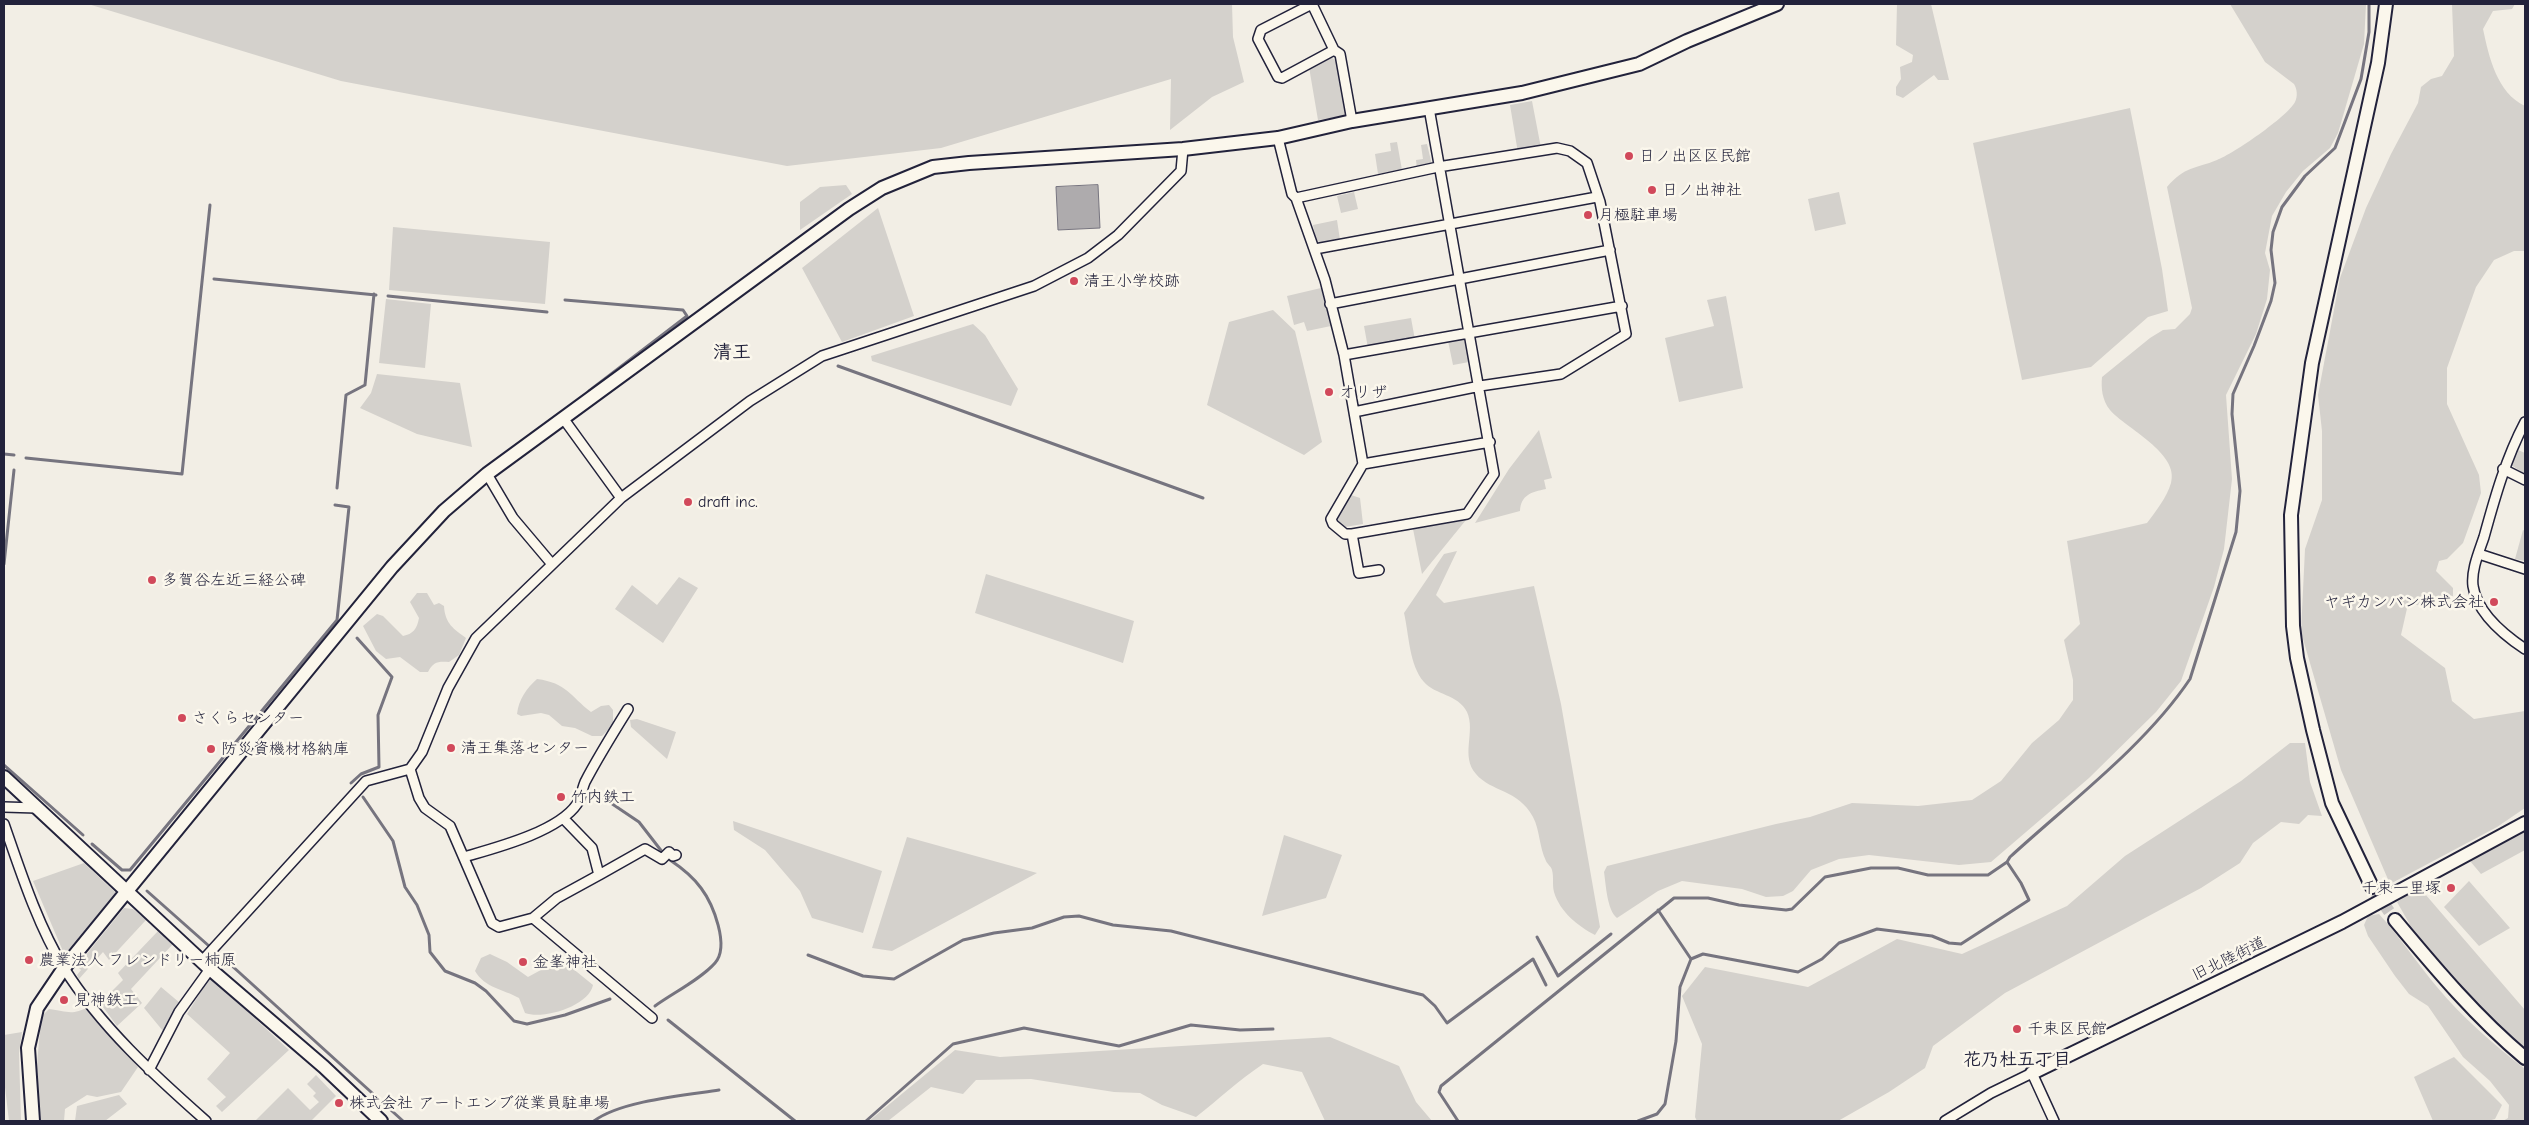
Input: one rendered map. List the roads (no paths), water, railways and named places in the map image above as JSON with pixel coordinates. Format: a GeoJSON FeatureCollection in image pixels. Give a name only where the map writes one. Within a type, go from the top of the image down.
{"type":"FeatureCollection","features":[{"type":"Feature","properties":{"kind":"street"},"geometry":{"type":"LineString","coordinates":[[1334,50],[1282,78],[1278,77],[1258,39],[1261,30],[1312,4],[1334,50],[1340,54],[1352,121]]}},
{"type":"Feature","properties":{"kind":"street"},"geometry":{"type":"LineString","coordinates":[[33,1121],[28,1048],[37,1008],[64,968],[127,889],[392,567],[444,510],[487,474],[848,209],[890,185],[933,167],[1183,149],[1278,138],[1352,121],[1522,93],[1639,64],[1687,41],[1777,4]]}},
{"type":"Feature","properties":{"kind":"street"},"geometry":{"type":"LineString","coordinates":[[2372,886],[2332,803],[2297,658],[2293,626],[2291,515],[2312,363],[2378,63],[2386,4]]}},
{"type":"Feature","properties":{"kind":"street"},"geometry":{"type":"LineString","coordinates":[[1278,138],[1292,194],[1296,198],[1315,249],[1344,355],[1363,464],[1331,519],[1333,524],[1345,534],[1352,534],[1467,514],[1494,474],[1490,442],[1438,167],[1429,108]]}},
{"type":"Feature","properties":{"kind":"street"},"geometry":{"type":"LineString","coordinates":[[1296,198],[1438,167],[1557,148],[1570,151],[1587,163],[1597,198],[1600,202],[1626,334],[1561,374],[1480,386],[1354,412]]}},
{"type":"Feature","properties":{"kind":"street"},"geometry":{"type":"LineString","coordinates":[[149,1070],[206,965],[366,781],[410,769],[422,752],[448,688],[476,638],[551,563],[621,498],[750,401],[822,356],[1034,286],[1088,258],[1118,235],[1181,171],[1183,149]]}},
{"type":"Feature","properties":{"kind":"street"},"geometry":{"type":"LineString","coordinates":[[1315,249],[1597,198]]}},
{"type":"Feature","properties":{"kind":"street"},"geometry":{"type":"LineString","coordinates":[[1330,304],[1610,250]]}},
{"type":"Feature","properties":{"kind":"street"},"geometry":{"type":"LineString","coordinates":[[1344,355],[1622,306]]}},
{"type":"Feature","properties":{"kind":"street"},"geometry":{"type":"LineString","coordinates":[[563,418],[621,498]]}},
{"type":"Feature","properties":{"kind":"street"},"geometry":{"type":"LineString","coordinates":[[2525,422],[2503,469],[2478,554],[2474,575],[2476,596],[2490,622],[2525,650]]}},
{"type":"Feature","properties":{"kind":"street"},"geometry":{"type":"LineString","coordinates":[[1363,464],[1490,442]]}},
{"type":"Feature","properties":{"kind":"street"},"geometry":{"type":"LineString","coordinates":[[2503,469],[2525,480]]}},
{"type":"Feature","properties":{"kind":"street"},"geometry":{"type":"LineString","coordinates":[[487,474],[513,518],[551,563]]}},
{"type":"Feature","properties":{"kind":"street"},"geometry":{"type":"LineString","coordinates":[[1352,534],[1359,572],[1379,570]]}},
{"type":"Feature","properties":{"kind":"street"},"geometry":{"type":"LineString","coordinates":[[2478,554],[2525,568]]}},
{"type":"Feature","properties":{"kind":"street"},"geometry":{"type":"LineString","coordinates":[[464,858],[524,838],[563,818],[577,804],[584,784],[628,709]]}},
{"type":"Feature","properties":{"kind":"street"},"geometry":{"type":"LineString","coordinates":[[410,769],[419,798],[425,808],[450,826],[492,923],[499,927],[533,918],[557,898],[645,850],[662,859],[669,852],[673,856],[676,855]]}},
{"type":"Feature","properties":{"kind":"street"},"geometry":{"type":"LineString","coordinates":[[4,776],[127,889],[206,965],[324,1067],[381,1121]]}},
{"type":"Feature","properties":{"kind":"street"},"geometry":{"type":"LineString","coordinates":[[4,807],[37,808]]}},
{"type":"Feature","properties":{"kind":"street"},"geometry":{"type":"LineString","coordinates":[[563,818],[592,848],[599,876]]}},
{"type":"Feature","properties":{"kind":"street","name":"旧北陸街道"},"geometry":{"type":"LineString","coordinates":[[1945,1121],[1991,1093],[2032,1072],[2342,922],[2525,823]]}},
{"type":"Feature","properties":{"kind":"street"},"geometry":{"type":"LineString","coordinates":[[4,824],[28,889],[64,968],[106,1024],[149,1070],[206,1121]]}},
{"type":"Feature","properties":{"kind":"street"},"geometry":{"type":"LineString","coordinates":[[533,918],[652,1018]]}},
{"type":"Feature","properties":{"kind":"street"},"geometry":{"type":"LineString","coordinates":[[2395,920],[2449,984],[2486,1024],[2525,1058]]}},
{"type":"Feature","properties":{"kind":"street"},"geometry":{"type":"LineString","coordinates":[[2032,1072],[2054,1121]]}},
{"type":"Feature","properties":{"kind":"waterway"},"geometry":{"type":"LineString","coordinates":[[1638,1121],[1657,1114],[1665,1104],[1676,1041],[1680,987],[1691,959],[1703,954],[1798,972],[1822,959],[1839,943],[1877,929],[1932,936],[1949,943],[1961,944],[2029,900],[2021,883],[2007,862],[2010,857],[2129,750],[2172,704],[2190,679],[2236,532],[2240,491],[2232,414],[2233,394],[2271,301],[2275,283],[2271,250],[2273,232],[2282,207],[2305,176],[2335,148],[2361,79],[2369,32],[2369,4]]}},
{"type":"Feature","properties":{"kind":"waterway"},"geometry":{"type":"LineString","coordinates":[[26,458],[182,474],[210,205]]}},
{"type":"Feature","properties":{"kind":"waterway"},"geometry":{"type":"LineString","coordinates":[[214,279],[376,295]]}},
{"type":"Feature","properties":{"kind":"waterway"},"geometry":{"type":"LineString","coordinates":[[337,488],[346,395],[365,385],[374,294]]}},
{"type":"Feature","properties":{"kind":"waterway"},"geometry":{"type":"LineString","coordinates":[[388,296],[547,312]]}},
{"type":"Feature","properties":{"kind":"waterway"},"geometry":{"type":"LineString","coordinates":[[565,300],[683,310],[687,316],[589,391]]}},
{"type":"Feature","properties":{"kind":"waterway"},"geometry":{"type":"LineString","coordinates":[[838,366],[1203,498]]}},
{"type":"Feature","properties":{"kind":"waterway"},"geometry":{"type":"LineString","coordinates":[[4,454],[14,455]]}},
{"type":"Feature","properties":{"kind":"waterway"},"geometry":{"type":"LineString","coordinates":[[4,564],[14,470]]}},
{"type":"Feature","properties":{"kind":"waterway"},"geometry":{"type":"LineString","coordinates":[[92,844],[122,870],[130,870],[337,620],[349,507],[335,505]]}},
{"type":"Feature","properties":{"kind":"waterway"},"geometry":{"type":"LineString","coordinates":[[351,783],[361,774],[379,767],[378,715],[392,677],[357,638]]}},
{"type":"Feature","properties":{"kind":"waterway"},"geometry":{"type":"LineString","coordinates":[[4,765],[83,835]]}},
{"type":"Feature","properties":{"kind":"waterway"},"geometry":{"type":"LineString","coordinates":[[596,793],[639,822],[663,853]]}},
{"type":"Feature","properties":{"kind":"waterway"},"geometry":{"type":"LineString","coordinates":[[363,797],[393,841],[405,887],[417,905],[429,935],[430,952],[445,971],[475,983],[486,991],[514,1021],[527,1024],[565,1015],[610,999]]}},
{"type":"Feature","properties":{"kind":"waterway"},"geometry":{"type":"LineString","coordinates":[[655,1006],[709,969],[719,956],[721,946],[715,914],[706,895],[691,876],[670,860]]}},
{"type":"Feature","properties":{"kind":"waterway"},"geometry":{"type":"LineString","coordinates":[[1458,1121],[1439,1092],[1441,1086],[1674,898],[1708,898],[1739,905],[1786,910],[1792,909],[1825,877],[1871,868],[1898,868],[1928,875],[1988,875],[2007,862]]}},
{"type":"Feature","properties":{"kind":"waterway"},"geometry":{"type":"LineString","coordinates":[[147,891],[209,946]]}},
{"type":"Feature","properties":{"kind":"waterway"},"geometry":{"type":"LineString","coordinates":[[1658,910],[1691,959]]}},
{"type":"Feature","properties":{"kind":"waterway"},"geometry":{"type":"LineString","coordinates":[[808,955],[863,976],[894,979],[963,940],[994,933],[1032,928],[1064,917],[1079,916],[1113,925],[1171,931],[1423,995],[1435,1006],[1447,1023],[1533,959],[1546,985]]}},
{"type":"Feature","properties":{"kind":"waterway"},"geometry":{"type":"LineString","coordinates":[[1537,937],[1558,976],[1611,934]]}},
{"type":"Feature","properties":{"kind":"waterway"},"geometry":{"type":"LineString","coordinates":[[220,955],[403,1121]]}},
{"type":"Feature","properties":{"kind":"waterway"},"geometry":{"type":"LineString","coordinates":[[668,1020],[795,1121]]}},
{"type":"Feature","properties":{"kind":"waterway"},"geometry":{"type":"LineString","coordinates":[[866,1121],[953,1044],[1024,1028],[1119,1046],[1191,1025],[1240,1030],[1273,1029]]}},
{"type":"Feature","properties":{"kind":"waterway"},"geometry":{"type":"LineString","coordinates":[[594,1121],[605,1114],[636,1104],[719,1090]]}},
{"type":"Feature","properties":{"kind":"tunnel"},"geometry":{"type":"LineString","coordinates":[[2372,887],[2395,920]]}},
{"type":"Feature","properties":{"kind":"place","name":"日ノ出区区民館"},"geometry":{"type":"Point","coordinates":[1629,156]}},
{"type":"Feature","properties":{"kind":"place","name":"日ノ出神社"},"geometry":{"type":"Point","coordinates":[1652,190]}},
{"type":"Feature","properties":{"kind":"place","name":"月極駐車場"},"geometry":{"type":"Point","coordinates":[1588,215]}},
{"type":"Feature","properties":{"kind":"place","name":"清王小学校跡"},"geometry":{"type":"Point","coordinates":[1074,281]}},
{"type":"Feature","properties":{"kind":"place","name":"オリザ"},"geometry":{"type":"Point","coordinates":[1329,392]}},
{"type":"Feature","properties":{"kind":"place","name":"draft inc."},"geometry":{"type":"Point","coordinates":[688,502]}},
{"type":"Feature","properties":{"kind":"place","name":"多賀谷左近三経公碑"},"geometry":{"type":"Point","coordinates":[152,580]}},
{"type":"Feature","properties":{"kind":"place","name":"ヤギカンバン株式会社"},"geometry":{"type":"Point","coordinates":[2494,602]}},
{"type":"Feature","properties":{"kind":"place","name":"さくらセンター"},"geometry":{"type":"Point","coordinates":[182,718]}},
{"type":"Feature","properties":{"kind":"place","name":"清王集落センター"},"geometry":{"type":"Point","coordinates":[451,748]}},
{"type":"Feature","properties":{"kind":"place","name":"防災資機材格納庫"},"geometry":{"type":"Point","coordinates":[211,749]}},
{"type":"Feature","properties":{"kind":"place","name":"竹内鉄工"},"geometry":{"type":"Point","coordinates":[561,797]}},
{"type":"Feature","properties":{"kind":"place","name":"千束一里塚"},"geometry":{"type":"Point","coordinates":[2451,888]}},
{"type":"Feature","properties":{"kind":"place","name":"農業法人 フレンドリー柿原"},"geometry":{"type":"Point","coordinates":[29,960]}},
{"type":"Feature","properties":{"kind":"place","name":"金峯神社"},"geometry":{"type":"Point","coordinates":[523,962]}},
{"type":"Feature","properties":{"kind":"place","name":"見神鉄工"},"geometry":{"type":"Point","coordinates":[64,1000]}},
{"type":"Feature","properties":{"kind":"place","name":"千束区民館"},"geometry":{"type":"Point","coordinates":[2017,1029]}},
{"type":"Feature","properties":{"kind":"place","name":"株式会社 アートエンブ従業員駐車場"},"geometry":{"type":"Point","coordinates":[339,1103]}},
{"type":"Feature","properties":{"kind":"district","name":"清王"},"geometry":{"type":"Point","coordinates":[732,353]}},
{"type":"Feature","properties":{"kind":"district","name":"花乃杜五丁目"},"geometry":{"type":"Point","coordinates":[2017,1060]}}]}
